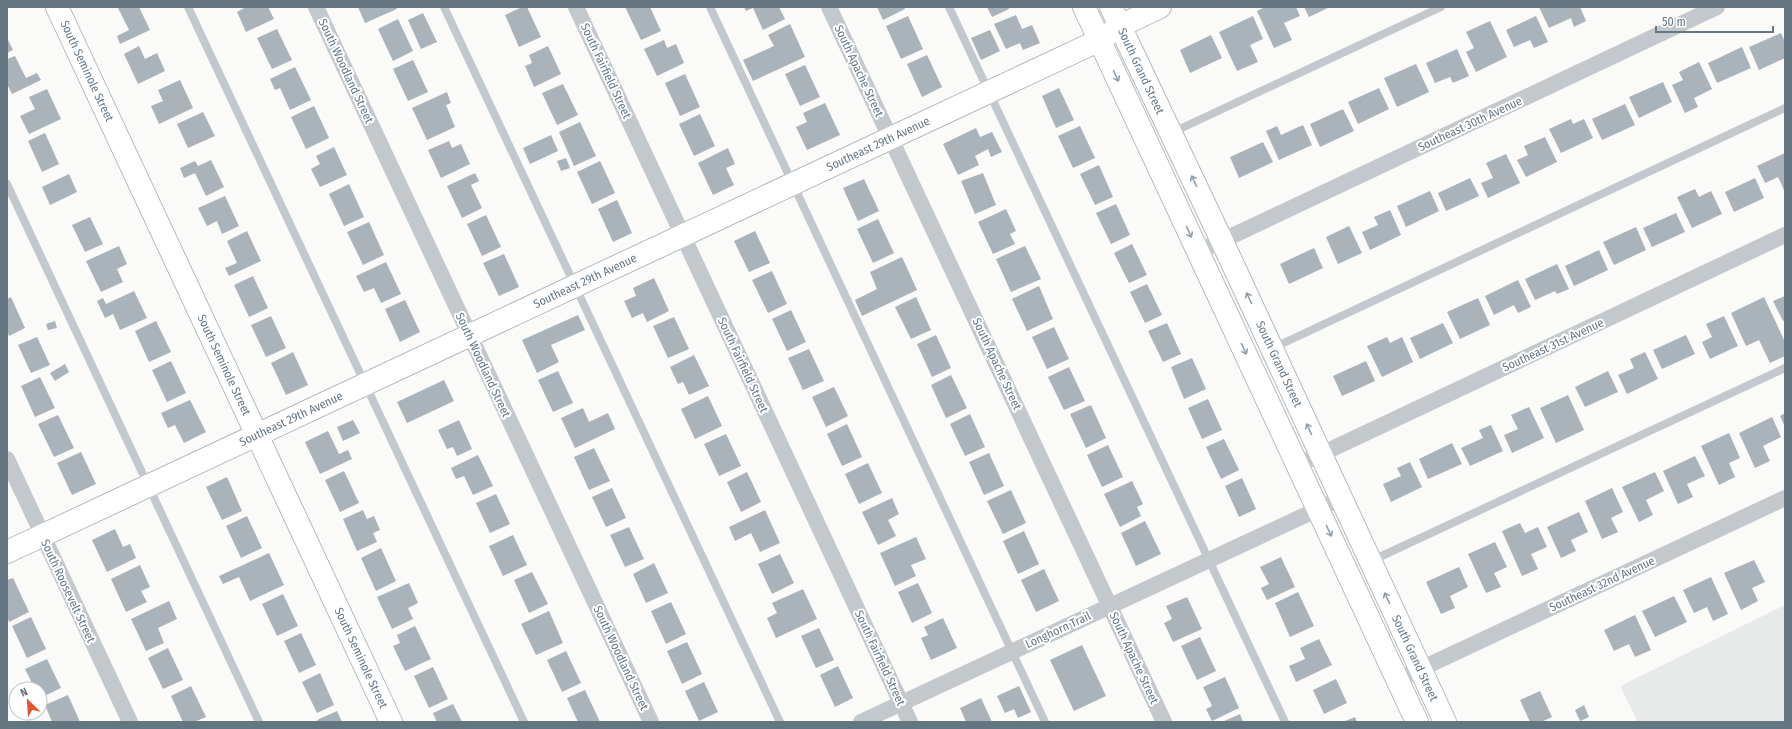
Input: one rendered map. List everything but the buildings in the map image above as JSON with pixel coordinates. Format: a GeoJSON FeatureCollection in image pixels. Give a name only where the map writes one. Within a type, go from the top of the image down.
{"type":"FeatureCollection","features":[{"type":"Feature","properties":{"kind":"street","name":"South Seminole Street"},"geometry":{"type":"LineString","coordinates":[[57,7],[391,722]]}},
{"type":"Feature","properties":{"kind":"street","name":"South Woodland Street"},"geometry":{"type":"LineString","coordinates":[[316,7],[651,722]]}},
{"type":"Feature","properties":{"kind":"street","name":"South Fairfield Street"},"geometry":{"type":"LineString","coordinates":[[576,7],[910,722]]}},
{"type":"Feature","properties":{"kind":"street","name":"South Apache Street"},"geometry":{"type":"LineString","coordinates":[[829,7],[1164,722]]}},
{"type":"Feature","properties":{"kind":"street","name":"South Grand Street"},"geometry":{"type":"LineString","coordinates":[[1084,7],[1417,722]]}},
{"type":"Feature","properties":{"kind":"street","name":"Southeast 29th Avenue"},"geometry":{"type":"LineString","coordinates":[[7,552],[1100,40],[1116,16],[1160,7]]}},
{"type":"Feature","properties":{"kind":"street","name":"Southeast 30th Avenue"},"geometry":{"type":"LineString","coordinates":[[1198,252],[1717,7]]}},
{"type":"Feature","properties":{"kind":"street","name":"South Grand Street"},"geometry":{"type":"LineString","coordinates":[[1116,16],[1222,240],[1445,722]]}},
{"type":"Feature","properties":{"kind":"street","name":"Southeast 31st Avenue"},"geometry":{"type":"LineString","coordinates":[[1298,465],[1785,235]]}},
{"type":"Feature","properties":{"kind":"street","name":"South Roosevelt Street"},"geometry":{"type":"LineString","coordinates":[[7,459],[130,722]]}},
{"type":"Feature","properties":{"kind":"street","name":"Longhorn Trail"},"geometry":{"type":"LineString","coordinates":[[861,722],[1342,498]]}},
{"type":"Feature","properties":{"kind":"street","name":"Southeast 32nd Avenue"},"geometry":{"type":"LineString","coordinates":[[1397,680],[1785,498]]}},
{"type":"Feature","properties":{"kind":"lane"},"geometry":{"type":"LineString","coordinates":[[188,7],[524,722]]}},
{"type":"Feature","properties":{"kind":"lane"},"geometry":{"type":"LineString","coordinates":[[444,7],[780,722]]}},
{"type":"Feature","properties":{"kind":"lane"},"geometry":{"type":"LineString","coordinates":[[710,7],[1045,722]]}},
{"type":"Feature","properties":{"kind":"lane"},"geometry":{"type":"LineString","coordinates":[[949,7],[1285,722]]}},
{"type":"Feature","properties":{"kind":"lane"},"geometry":{"type":"LineString","coordinates":[[1171,133],[1441,7]]}},
{"type":"Feature","properties":{"kind":"lane"},"geometry":{"type":"LineString","coordinates":[[1272,348],[1785,108]]}},
{"type":"Feature","properties":{"kind":"lane"},"geometry":{"type":"LineString","coordinates":[[7,184],[147,486],[259,722]]}},
{"type":"Feature","properties":{"kind":"lane"},"geometry":{"type":"LineString","coordinates":[[1370,561],[1785,368]]}},
{"type":"Feature","properties":{"kind":"shaded area"},"geometry":{"type":"Polygon","coordinates":[[[1785,605],[1785,722],[1638,722],[1620,686],[1785,605]]]}}]}
